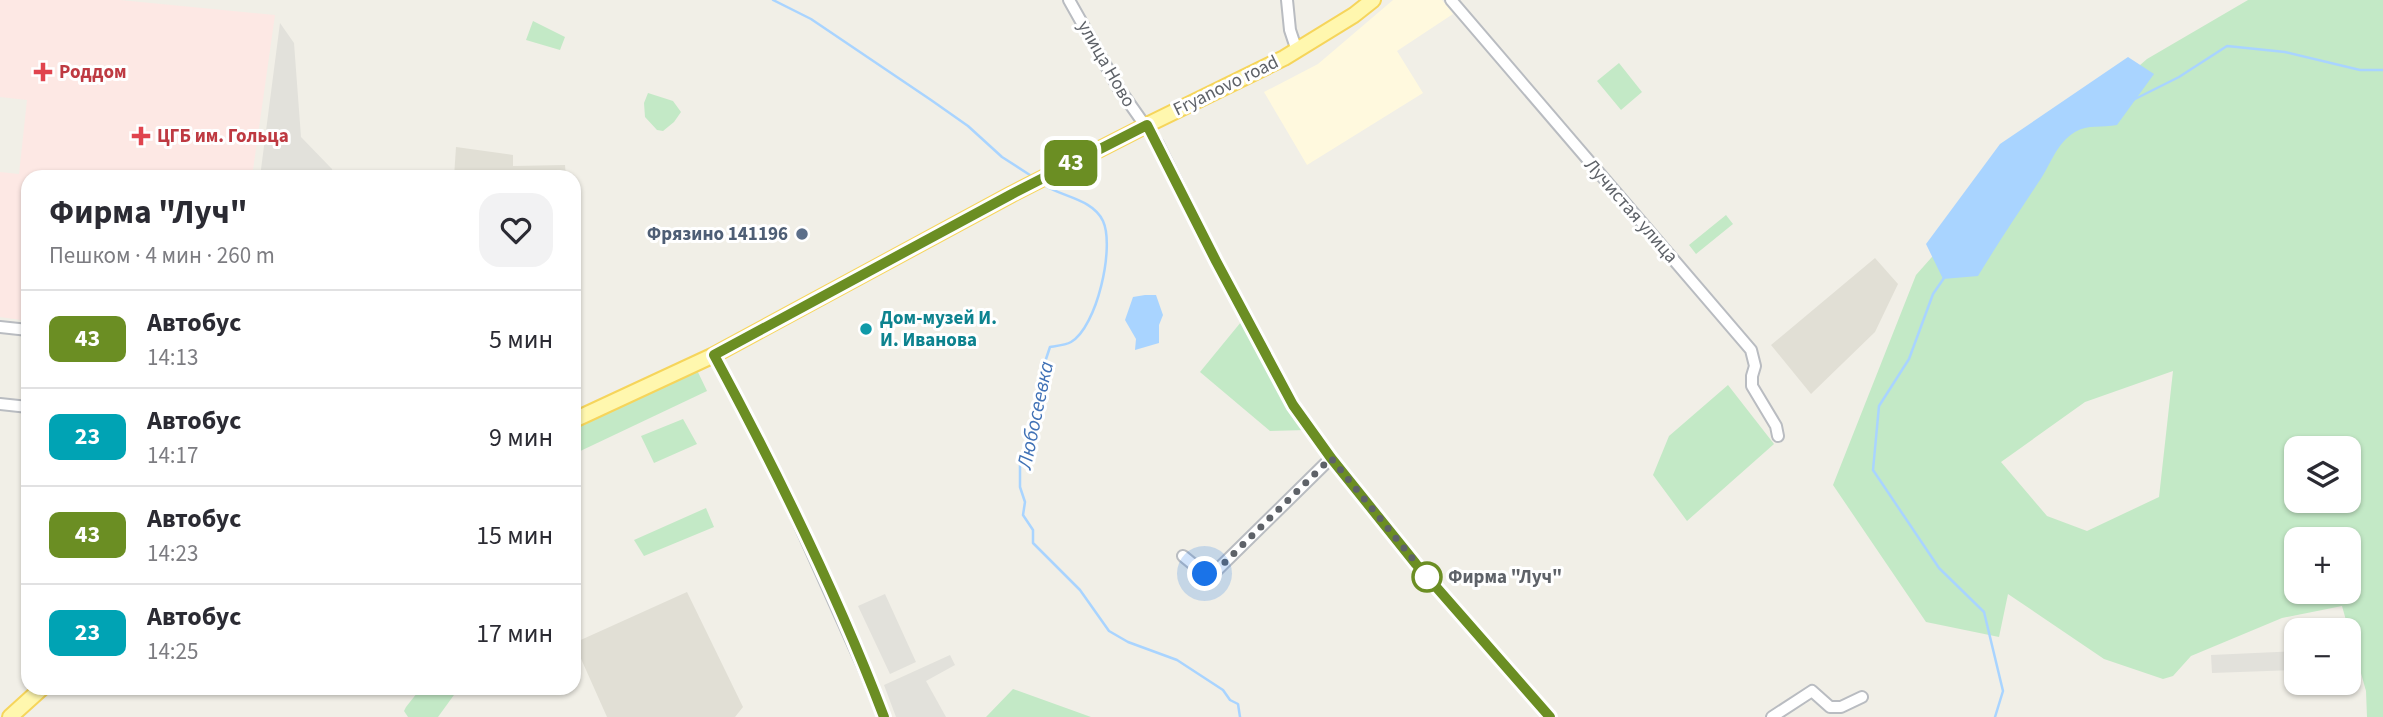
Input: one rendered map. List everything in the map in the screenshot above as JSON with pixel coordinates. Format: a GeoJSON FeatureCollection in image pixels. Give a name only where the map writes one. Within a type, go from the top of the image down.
{"type":"FeatureCollection","features":[{"type":"Feature","properties":{"kind":"main road","name":"Fryanovo road"},"geometry":{"type":"LineString","coordinates":[[581,417],[714,355],[1012,194],[1297,51],[1373,0]]}},
{"type":"Feature","properties":{"kind":"main road"},"geometry":{"type":"LineString","coordinates":[[10,717],[34,695]]}},
{"type":"Feature","properties":{"kind":"street","name":"улица Ново"},"geometry":{"type":"LineString","coordinates":[[1069,0],[1118,87],[1136,115],[1147,125],[1293,405],[1331,458],[1451,607],[1550,717]]}},
{"type":"Feature","properties":{"kind":"street"},"geometry":{"type":"LineString","coordinates":[[1287,0],[1290,30],[1297,51]]}},
{"type":"Feature","properties":{"kind":"street","name":"Лучистая улица"},"geometry":{"type":"LineString","coordinates":[[1451,0],[1751,350],[1755,366],[1752,386],[1776,426],[1778,436]]}},
{"type":"Feature","properties":{"kind":"street"},"geometry":{"type":"LineString","coordinates":[[0,327],[21,329]]}},
{"type":"Feature","properties":{"kind":"street"},"geometry":{"type":"LineString","coordinates":[[714,355],[780,481],[884,717]]}},
{"type":"Feature","properties":{"kind":"street"},"geometry":{"type":"LineString","coordinates":[[0,404],[21,406]]}},
{"type":"Feature","properties":{"kind":"street"},"geometry":{"type":"LineString","coordinates":[[1183,556],[1205,574],[1212,575],[1331,458]]}},
{"type":"Feature","properties":{"kind":"street"},"geometry":{"type":"LineString","coordinates":[[1772,717],[1812,691],[1830,707],[1841,707],[1862,697]]}},
{"type":"Feature","properties":{"kind":"shaded area","name":"ЦГБ им. Гольца"},"geometry":{"type":"Polygon","coordinates":[[[0,0],[120,0],[275,15],[253,170],[21,170],[21,320],[0,317],[0,172],[19,174],[27,100],[0,97],[0,0]]]}},
{"type":"Feature","properties":{"kind":"shaded area"},"geometry":{"type":"Polygon","coordinates":[[[1393,0],[1442,0],[1453,14],[1397,51],[1423,93],[1307,165],[1264,92],[1318,64],[1393,0]]]}},
{"type":"Feature","properties":{"kind":"shaded area"},"geometry":{"type":"Polygon","coordinates":[[[280,23],[294,43],[301,137],[332,170],[261,170],[280,23]]]}},
{"type":"Feature","properties":{"kind":"shaded area"},"geometry":{"type":"Polygon","coordinates":[[[456,147],[513,155],[513,166],[565,165],[565,170],[454,170],[456,147]]]}},
{"type":"Feature","properties":{"kind":"shaded area"},"geometry":{"type":"Polygon","coordinates":[[[1875,258],[1898,284],[1875,332],[1811,394],[1771,345],[1875,258]]]}},
{"type":"Feature","properties":{"kind":"shaded area"},"geometry":{"type":"Polygon","coordinates":[[[687,592],[743,707],[735,717],[607,717],[581,659],[581,640],[687,592]]]}},
{"type":"Feature","properties":{"kind":"shaded area"},"geometry":{"type":"Polygon","coordinates":[[[885,594],[916,662],[890,674],[858,606],[885,594]]]}},
{"type":"Feature","properties":{"kind":"shaded area"},"geometry":{"type":"Polygon","coordinates":[[[2284,652],[2284,670],[2212,673],[2211,655],[2284,652]]]}},
{"type":"Feature","properties":{"kind":"shaded area"},"geometry":{"type":"Polygon","coordinates":[[[950,655],[955,665],[926,681],[946,717],[896,717],[884,685],[950,655]]]}},
{"type":"Feature","properties":{"kind":"green space"},"geometry":{"type":"Polygon","coordinates":[[[2248,0],[2383,0],[2383,717],[2367,717],[2366,691],[2361,673],[2361,618],[2345,618],[2342,606],[2282,618],[2191,656],[2173,676],[2163,679],[2104,659],[2008,594],[1999,637],[1926,622],[1833,485],[1916,275],[1977,206],[2147,59],[2248,0]],[[2173,371],[2085,402],[2001,462],[2047,516],[2087,531],[2159,497],[2173,371]]]}},
{"type":"Feature","properties":{"kind":"green space"},"geometry":{"type":"Polygon","coordinates":[[[533,21],[565,37],[560,50],[526,40],[533,21]]]}},
{"type":"Feature","properties":{"kind":"green space"},"geometry":{"type":"Polygon","coordinates":[[[1619,63],[1642,92],[1621,110],[1597,81],[1619,63]]]}},
{"type":"Feature","properties":{"kind":"green space"},"geometry":{"type":"Polygon","coordinates":[[[648,93],[673,101],[681,112],[663,131],[657,130],[645,117],[644,103],[648,93]]]}},
{"type":"Feature","properties":{"kind":"green space"},"geometry":{"type":"Polygon","coordinates":[[[1726,215],[1733,224],[1696,254],[1689,245],[1726,215]]]}},
{"type":"Feature","properties":{"kind":"green space"},"geometry":{"type":"Polygon","coordinates":[[[1241,322],[1274,385],[1306,430],[1270,431],[1200,372],[1241,322]]]}},
{"type":"Feature","properties":{"kind":"green space"},"geometry":{"type":"Polygon","coordinates":[[[696,368],[707,391],[581,451],[581,421],[696,368]]]}},
{"type":"Feature","properties":{"kind":"green space"},"geometry":{"type":"Polygon","coordinates":[[[1728,385],[1774,444],[1687,521],[1653,475],[1669,436],[1728,385]]]}},
{"type":"Feature","properties":{"kind":"green space"},"geometry":{"type":"Polygon","coordinates":[[[683,419],[697,444],[654,463],[641,436],[683,419]]]}},
{"type":"Feature","properties":{"kind":"green space"},"geometry":{"type":"Polygon","coordinates":[[[706,508],[714,527],[644,556],[634,540],[706,508]]]}},
{"type":"Feature","properties":{"kind":"green space"},"geometry":{"type":"Polygon","coordinates":[[[1013,689],[1091,717],[986,717],[1013,689]]]}},
{"type":"Feature","properties":{"kind":"green space"},"geometry":{"type":"Polygon","coordinates":[[[415,695],[454,695],[438,717],[408,717],[404,711],[415,695]]]}},
{"type":"Feature","properties":{"kind":"water"},"geometry":{"type":"Polygon","coordinates":[[[2128,57],[2154,74],[2117,125],[2085,128],[2069,137],[2059,148],[1978,276],[1943,279],[1926,244],[2000,144],[2128,57]]]}},
{"type":"Feature","properties":{"kind":"water"},"geometry":{"type":"Polygon","coordinates":[[[1156,295],[1163,315],[1159,325],[1159,343],[1135,350],[1136,339],[1125,320],[1133,297],[1156,295]]]}},
{"type":"Feature","properties":{"kind":"waterway","name":"Любосеевка"},"geometry":{"type":"LineString","coordinates":[[773,0],[811,19],[931,100],[968,126],[1002,157],[1033,177]]}},
{"type":"Feature","properties":{"kind":"waterway"},"geometry":{"type":"LineString","coordinates":[[2131,101],[2179,77],[2227,46],[2285,52],[2360,70],[2383,70]]}},
{"type":"Feature","properties":{"kind":"waterway","name":"Любосеевка"},"geometry":{"type":"LineString","coordinates":[[1044,185],[1085,203],[1098,214],[1103,221],[1107,249],[1101,286],[1089,320],[1071,342],[1050,347],[1041,374],[1037,423],[1020,462],[1020,487],[1025,502],[1023,515],[1033,530],[1033,543],[1080,590],[1109,631],[1128,642],[1177,660],[1223,690],[1230,700],[1238,704],[1240,717]]}},
{"type":"Feature","properties":{"kind":"waterway"},"geometry":{"type":"LineString","coordinates":[[1944,278],[1933,294],[1909,359],[1879,406],[1873,470],[1939,568],[1984,612],[2003,691],[1995,717]]}},
{"type":"Feature","properties":{"kind":"bus line","name":"43"},"geometry":{"type":"LineString","coordinates":[[884,717],[780,481],[714,355],[1012,194],[1147,125],[1293,405],[1331,458],[1451,607],[1550,717]]}},
{"type":"Feature","properties":{"kind":"place","name":"Роддом"},"geometry":{"type":"Point","coordinates":[43,72]}},
{"type":"Feature","properties":{"kind":"place","name":"ЦГБ им. Гольца"},"geometry":{"type":"Point","coordinates":[141,136]}},
{"type":"Feature","properties":{"kind":"place","name":"Фрязино 141196"},"geometry":{"type":"Point","coordinates":[802,234]}},
{"type":"Feature","properties":{"kind":"place","name":"Дом-музей И. И. Иванова"},"geometry":{"type":"Point","coordinates":[866,329]}},
{"type":"Feature","properties":{"kind":"place","name":"Фирма \"Луч\""},"geometry":{"type":"Point","coordinates":[1427,577]}},
{"type":"Feature","properties":{"kind":"route"},"geometry":{"type":"LineString","coordinates":[[1205,574],[1212,575],[1331,458],[1434,585],[1427,577]]}}]}
